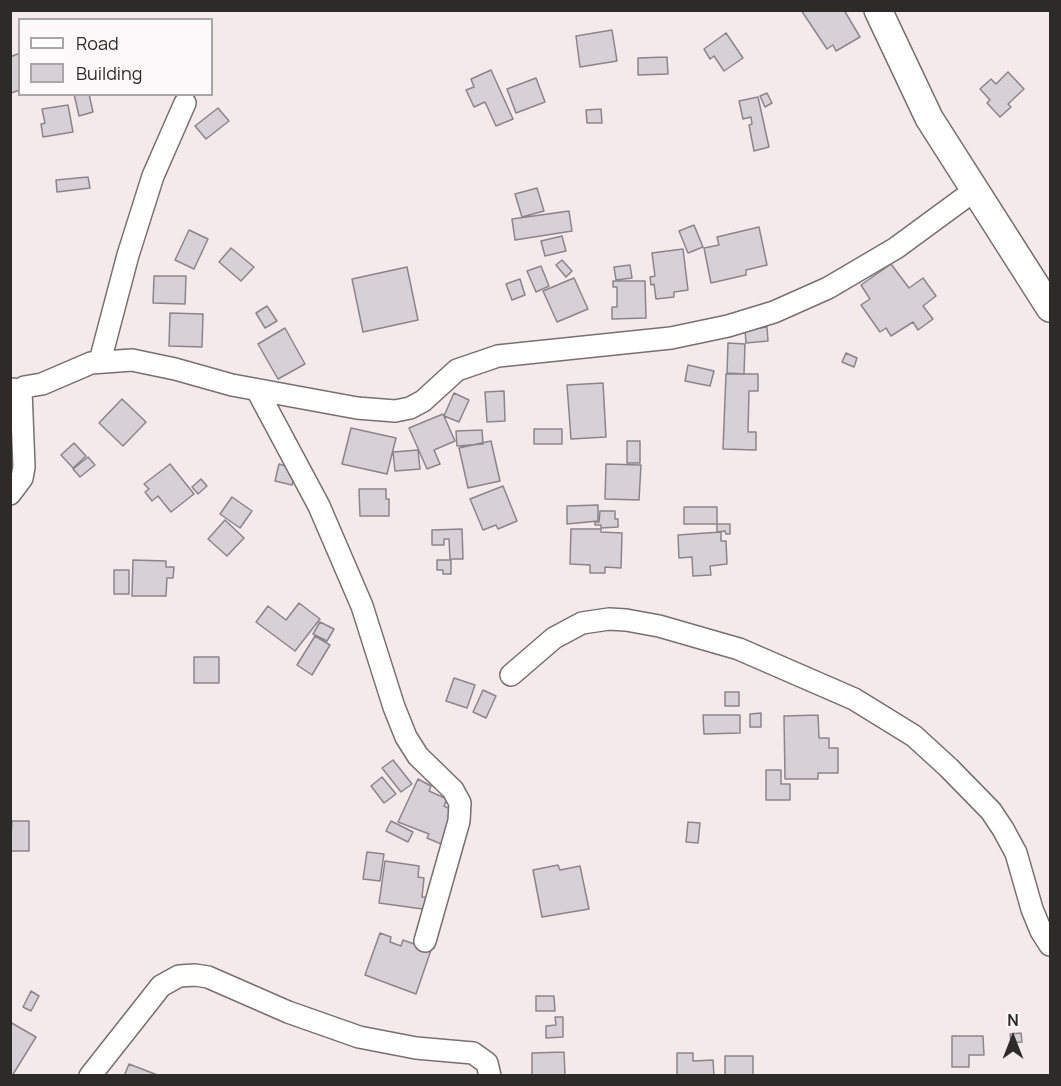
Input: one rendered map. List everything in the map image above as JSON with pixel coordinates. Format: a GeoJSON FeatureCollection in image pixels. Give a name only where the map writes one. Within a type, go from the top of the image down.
{"type":"FeatureCollection","features":[{"type":"Feature","properties":{"kind":"street"},"geometry":{"type":"LineString","coordinates":[[878,10],[929,118],[1050,308]]}},
{"type":"Feature","properties":{"kind":"street"},"geometry":{"type":"LineString","coordinates":[[100,361],[125,263],[153,176],[185,104]]}},
{"type":"Feature","properties":{"kind":"street"},"geometry":{"type":"LineString","coordinates":[[10,494],[22,478],[24,467],[14,393],[24,387],[42,384],[100,361],[132,360],[257,390],[357,408],[395,411],[410,408],[423,401],[457,370],[498,356],[671,338],[728,326],[774,312],[828,288],[896,248],[975,190]]}},
{"type":"Feature","properties":{"kind":"street"},"geometry":{"type":"LineString","coordinates":[[257,390],[319,506],[362,606],[394,707],[406,737],[418,756],[447,783],[458,798],[459,820],[425,941]]}},
{"type":"Feature","properties":{"kind":"street"},"geometry":{"type":"LineString","coordinates":[[511,675],[554,638],[582,623],[609,619],[626,620],[659,626],[739,649],[854,699],[914,736],[991,811],[1016,853],[1032,909],[1050,945]]}},
{"type":"Feature","properties":{"kind":"street"},"geometry":{"type":"LineString","coordinates":[[90,1076],[161,986],[179,976],[195,975],[214,979],[288,1012],[358,1037],[416,1048],[473,1053],[487,1064],[490,1076]]}},
{"type":"Feature","properties":{"kind":"building"},"geometry":{"type":"Polygon","coordinates":[[[801,10],[844,10],[860,37],[836,51],[833,45],[827,49],[801,10]]]}},
{"type":"Feature","properties":{"kind":"building"},"geometry":{"type":"Polygon","coordinates":[[[612,30],[617,61],[580,67],[576,36],[612,30]]]}},
{"type":"Feature","properties":{"kind":"building"},"geometry":{"type":"Polygon","coordinates":[[[726,33],[743,58],[724,71],[714,56],[710,59],[704,49],[726,33]]]}},
{"type":"Feature","properties":{"kind":"building"},"geometry":{"type":"Polygon","coordinates":[[[18,54],[18,91],[11,93],[10,57],[18,54]]]}},
{"type":"Feature","properties":{"kind":"building"},"geometry":{"type":"Polygon","coordinates":[[[667,57],[668,74],[638,75],[638,58],[667,57]]]}},
{"type":"Feature","properties":{"kind":"building"},"geometry":{"type":"Polygon","coordinates":[[[491,70],[513,119],[496,126],[485,102],[474,107],[466,90],[474,87],[471,79],[491,70]]]}},
{"type":"Feature","properties":{"kind":"building"},"geometry":{"type":"Polygon","coordinates":[[[1008,72],[1024,89],[1008,104],[1011,107],[1000,117],[987,103],[990,100],[980,89],[991,79],[996,84],[1008,72]]]}},
{"type":"Feature","properties":{"kind":"building"},"geometry":{"type":"Polygon","coordinates":[[[536,78],[545,102],[516,113],[507,89],[536,78]]]}},
{"type":"Feature","properties":{"kind":"building"},"geometry":{"type":"Polygon","coordinates":[[[767,93],[772,103],[765,107],[760,96],[767,93]]]}},
{"type":"Feature","properties":{"kind":"building"},"geometry":{"type":"Polygon","coordinates":[[[74,96],[89,96],[93,112],[79,116],[74,96]]]}},
{"type":"Feature","properties":{"kind":"building"},"geometry":{"type":"Polygon","coordinates":[[[758,97],[769,147],[754,151],[749,125],[752,124],[751,117],[743,119],[739,101],[758,97]]]}},
{"type":"Feature","properties":{"kind":"building"},"geometry":{"type":"Polygon","coordinates":[[[68,105],[73,132],[43,137],[41,124],[45,123],[42,109],[68,105]]]}},
{"type":"Feature","properties":{"kind":"building"},"geometry":{"type":"Polygon","coordinates":[[[218,108],[229,121],[206,139],[195,126],[218,108]]]}},
{"type":"Feature","properties":{"kind":"building"},"geometry":{"type":"Polygon","coordinates":[[[601,109],[602,123],[587,123],[586,110],[601,109]]]}},
{"type":"Feature","properties":{"kind":"building"},"geometry":{"type":"Polygon","coordinates":[[[88,177],[90,188],[57,192],[56,180],[88,177]]]}},
{"type":"Feature","properties":{"kind":"building"},"geometry":{"type":"Polygon","coordinates":[[[537,188],[544,211],[522,217],[515,194],[537,188]]]}},
{"type":"Feature","properties":{"kind":"building"},"geometry":{"type":"Polygon","coordinates":[[[569,211],[572,231],[515,240],[512,219],[569,211]]]}},
{"type":"Feature","properties":{"kind":"building"},"geometry":{"type":"Polygon","coordinates":[[[694,225],[703,247],[688,253],[679,231],[694,225]]]}},
{"type":"Feature","properties":{"kind":"building"},"geometry":{"type":"Polygon","coordinates":[[[759,227],[767,265],[746,270],[746,275],[711,283],[704,248],[719,245],[717,237],[759,227]]]}},
{"type":"Feature","properties":{"kind":"building"},"geometry":{"type":"Polygon","coordinates":[[[189,230],[208,239],[194,269],[175,260],[189,230]]]}},
{"type":"Feature","properties":{"kind":"building"},"geometry":{"type":"Polygon","coordinates":[[[562,236],[566,251],[545,256],[541,241],[562,236]]]}},
{"type":"Feature","properties":{"kind":"building"},"geometry":{"type":"Polygon","coordinates":[[[231,248],[254,267],[241,281],[219,262],[231,248]]]}},
{"type":"Feature","properties":{"kind":"building"},"geometry":{"type":"Polygon","coordinates":[[[683,249],[688,290],[674,292],[674,297],[656,299],[654,284],[651,285],[650,277],[655,276],[652,253],[683,249]]]}},
{"type":"Feature","properties":{"kind":"building"},"geometry":{"type":"Polygon","coordinates":[[[562,260],[572,271],[566,277],[556,265],[562,260]]]}},
{"type":"Feature","properties":{"kind":"building"},"geometry":{"type":"Polygon","coordinates":[[[891,264],[909,288],[923,278],[936,296],[923,306],[933,319],[918,330],[913,322],[891,336],[886,328],[880,332],[861,305],[870,299],[861,285],[891,264]]]}},
{"type":"Feature","properties":{"kind":"building"},"geometry":{"type":"Polygon","coordinates":[[[630,265],[632,278],[616,280],[614,267],[630,265]]]}},
{"type":"Feature","properties":{"kind":"building"},"geometry":{"type":"Polygon","coordinates":[[[541,266],[549,286],[536,292],[527,271],[541,266]]]}},
{"type":"Feature","properties":{"kind":"building"},"geometry":{"type":"Polygon","coordinates":[[[407,267],[418,320],[363,332],[352,279],[407,267]]]}},
{"type":"Feature","properties":{"kind":"building"},"geometry":{"type":"Polygon","coordinates":[[[154,276],[186,276],[185,304],[153,303],[154,276]]]}},
{"type":"Feature","properties":{"kind":"building"},"geometry":{"type":"Polygon","coordinates":[[[574,278],[588,309],[557,322],[543,291],[574,278]]]}},
{"type":"Feature","properties":{"kind":"building"},"geometry":{"type":"Polygon","coordinates":[[[520,279],[525,295],[512,300],[506,284],[520,279]]]}},
{"type":"Feature","properties":{"kind":"building"},"geometry":{"type":"Polygon","coordinates":[[[613,281],[645,281],[646,318],[612,319],[612,307],[617,307],[617,287],[613,287],[613,281]]]}},
{"type":"Feature","properties":{"kind":"building"},"geometry":{"type":"Polygon","coordinates":[[[267,306],[277,321],[265,328],[256,313],[267,306]]]}},
{"type":"Feature","properties":{"kind":"building"},"geometry":{"type":"Polygon","coordinates":[[[170,313],[203,314],[202,347],[169,346],[170,313]]]}},
{"type":"Feature","properties":{"kind":"building"},"geometry":{"type":"Polygon","coordinates":[[[767,327],[768,341],[746,343],[745,330],[767,327]]]}},
{"type":"Feature","properties":{"kind":"building"},"geometry":{"type":"Polygon","coordinates":[[[285,328],[305,364],[278,379],[258,344],[285,328]]]}},
{"type":"Feature","properties":{"kind":"building"},"geometry":{"type":"Polygon","coordinates":[[[728,343],[745,344],[744,374],[727,373],[728,343]]]}},
{"type":"Feature","properties":{"kind":"building"},"geometry":{"type":"Polygon","coordinates":[[[846,353],[857,358],[854,367],[842,362],[846,353]]]}},
{"type":"Feature","properties":{"kind":"building"},"geometry":{"type":"Polygon","coordinates":[[[688,365],[714,371],[710,386],[685,381],[688,365]]]}},
{"type":"Feature","properties":{"kind":"building"},"geometry":{"type":"Polygon","coordinates":[[[726,374],[758,374],[758,391],[749,391],[748,432],[756,432],[756,450],[723,449],[726,374]]]}},
{"type":"Feature","properties":{"kind":"building"},"geometry":{"type":"Polygon","coordinates":[[[603,383],[606,437],[571,439],[567,385],[603,383]]]}},
{"type":"Feature","properties":{"kind":"building"},"geometry":{"type":"Polygon","coordinates":[[[504,391],[505,421],[487,422],[485,392],[504,391]]]}},
{"type":"Feature","properties":{"kind":"building"},"geometry":{"type":"Polygon","coordinates":[[[454,393],[469,400],[459,422],[444,416],[454,393]]]}},
{"type":"Feature","properties":{"kind":"building"},"geometry":{"type":"Polygon","coordinates":[[[122,399],[146,422],[123,446],[99,423],[122,399]]]}},
{"type":"Feature","properties":{"kind":"building"},"geometry":{"type":"Polygon","coordinates":[[[443,414],[455,441],[434,450],[440,464],[427,469],[409,428],[443,414]]]}},
{"type":"Feature","properties":{"kind":"building"},"geometry":{"type":"Polygon","coordinates":[[[351,428],[396,438],[387,474],[342,464],[351,428]]]}},
{"type":"Feature","properties":{"kind":"building"},"geometry":{"type":"Polygon","coordinates":[[[534,429],[562,429],[562,444],[534,444],[534,429]]]}},
{"type":"Feature","properties":{"kind":"building"},"geometry":{"type":"Polygon","coordinates":[[[482,430],[483,444],[457,446],[456,431],[482,430]]]}},
{"type":"Feature","properties":{"kind":"building"},"geometry":{"type":"Polygon","coordinates":[[[491,441],[500,481],[468,488],[459,448],[491,441]]]}},
{"type":"Feature","properties":{"kind":"building"},"geometry":{"type":"Polygon","coordinates":[[[627,441],[640,441],[640,463],[627,463],[627,441]]]}},
{"type":"Feature","properties":{"kind":"building"},"geometry":{"type":"Polygon","coordinates":[[[74,443],[86,456],[73,468],[61,455],[74,443]]]}},
{"type":"Feature","properties":{"kind":"building"},"geometry":{"type":"Polygon","coordinates":[[[418,450],[420,469],[395,471],[393,452],[418,450]]]}},
{"type":"Feature","properties":{"kind":"building"},"geometry":{"type":"Polygon","coordinates":[[[88,457],[95,465],[80,477],[73,469],[88,457]]]}},
{"type":"Feature","properties":{"kind":"building"},"geometry":{"type":"Polygon","coordinates":[[[170,464],[194,494],[171,512],[158,496],[152,501],[145,492],[149,489],[144,484],[170,464]]]}},
{"type":"Feature","properties":{"kind":"building"},"geometry":{"type":"Polygon","coordinates":[[[279,464],[296,469],[292,485],[275,481],[279,464]]]}},
{"type":"Feature","properties":{"kind":"building"},"geometry":{"type":"Polygon","coordinates":[[[606,464],[641,465],[639,500],[605,499],[606,464]]]}},
{"type":"Feature","properties":{"kind":"building"},"geometry":{"type":"Polygon","coordinates":[[[201,479],[207,486],[198,494],[192,487],[201,479]]]}},
{"type":"Feature","properties":{"kind":"building"},"geometry":{"type":"Polygon","coordinates":[[[503,486],[517,521],[498,529],[496,525],[483,530],[470,499],[503,486]]]}},
{"type":"Feature","properties":{"kind":"building"},"geometry":{"type":"Polygon","coordinates":[[[359,489],[386,489],[386,499],[389,499],[389,516],[360,516],[359,489]]]}},
{"type":"Feature","properties":{"kind":"building"},"geometry":{"type":"Polygon","coordinates":[[[232,497],[252,511],[240,528],[220,514],[232,497]]]}},
{"type":"Feature","properties":{"kind":"building"},"geometry":{"type":"Polygon","coordinates":[[[598,505],[598,521],[567,524],[567,506],[598,505]]]}},
{"type":"Feature","properties":{"kind":"building"},"geometry":{"type":"Polygon","coordinates":[[[684,507],[717,507],[717,524],[684,524],[684,507]]]}},
{"type":"Feature","properties":{"kind":"building"},"geometry":{"type":"Polygon","coordinates":[[[600,511],[615,511],[618,527],[601,528],[601,525],[595,525],[595,522],[599,522],[600,511]]]}},
{"type":"Feature","properties":{"kind":"building"},"geometry":{"type":"Polygon","coordinates":[[[225,520],[244,538],[227,556],[208,539],[225,520]]]}},
{"type":"Feature","properties":{"kind":"building"},"geometry":{"type":"Polygon","coordinates":[[[717,524],[730,524],[730,534],[726,534],[725,531],[717,532],[717,524]]]}},
{"type":"Feature","properties":{"kind":"building"},"geometry":{"type":"Polygon","coordinates":[[[462,529],[463,559],[450,559],[449,539],[444,539],[444,545],[432,545],[432,530],[462,529]]]}},
{"type":"Feature","properties":{"kind":"building"},"geometry":{"type":"Polygon","coordinates":[[[571,529],[601,529],[601,532],[622,533],[621,568],[605,567],[605,573],[590,573],[590,565],[570,564],[571,529]]]}},
{"type":"Feature","properties":{"kind":"building"},"geometry":{"type":"Polygon","coordinates":[[[721,532],[721,541],[726,541],[727,564],[710,566],[711,575],[693,576],[692,557],[679,558],[678,535],[721,532]]]}},
{"type":"Feature","properties":{"kind":"building"},"geometry":{"type":"Polygon","coordinates":[[[133,560],[166,561],[166,567],[174,567],[173,578],[167,578],[166,596],[132,596],[133,560]]]}},
{"type":"Feature","properties":{"kind":"building"},"geometry":{"type":"Polygon","coordinates":[[[437,560],[451,560],[451,574],[443,574],[443,570],[437,570],[437,560]]]}},
{"type":"Feature","properties":{"kind":"building"},"geometry":{"type":"Polygon","coordinates":[[[114,570],[129,570],[129,594],[114,594],[114,570]]]}},
{"type":"Feature","properties":{"kind":"building"},"geometry":{"type":"Polygon","coordinates":[[[299,603],[320,619],[295,651],[256,622],[268,606],[286,620],[299,603]]]}},
{"type":"Feature","properties":{"kind":"building"},"geometry":{"type":"Polygon","coordinates":[[[320,622],[334,629],[327,641],[313,634],[320,622]]]}},
{"type":"Feature","properties":{"kind":"building"},"geometry":{"type":"Polygon","coordinates":[[[315,636],[330,645],[312,675],[297,665],[315,636]]]}},
{"type":"Feature","properties":{"kind":"building"},"geometry":{"type":"Polygon","coordinates":[[[194,657],[219,657],[219,683],[194,683],[194,657]]]}},
{"type":"Feature","properties":{"kind":"building"},"geometry":{"type":"Polygon","coordinates":[[[454,678],[475,685],[467,708],[446,701],[454,678]]]}},
{"type":"Feature","properties":{"kind":"building"},"geometry":{"type":"Polygon","coordinates":[[[483,690],[496,696],[486,718],[473,712],[483,690]]]}},
{"type":"Feature","properties":{"kind":"building"},"geometry":{"type":"Polygon","coordinates":[[[725,692],[739,692],[739,706],[725,706],[725,692]]]}},
{"type":"Feature","properties":{"kind":"building"},"geometry":{"type":"Polygon","coordinates":[[[761,713],[761,727],[750,727],[750,714],[761,713]]]}},
{"type":"Feature","properties":{"kind":"building"},"geometry":{"type":"Polygon","coordinates":[[[703,715],[740,715],[740,733],[704,734],[703,715]]]}},
{"type":"Feature","properties":{"kind":"building"},"geometry":{"type":"Polygon","coordinates":[[[818,715],[819,738],[829,738],[829,748],[838,748],[838,773],[818,773],[818,779],[785,779],[784,716],[818,715]]]}},
{"type":"Feature","properties":{"kind":"building"},"geometry":{"type":"Polygon","coordinates":[[[393,760],[412,784],[401,792],[382,768],[393,760]]]}},
{"type":"Feature","properties":{"kind":"building"},"geometry":{"type":"Polygon","coordinates":[[[766,770],[781,770],[781,784],[790,784],[790,800],[766,800],[766,770]]]}},
{"type":"Feature","properties":{"kind":"building"},"geometry":{"type":"Polygon","coordinates":[[[382,777],[396,794],[384,803],[371,786],[382,777]]]}},
{"type":"Feature","properties":{"kind":"building"},"geometry":{"type":"Polygon","coordinates":[[[418,779],[431,786],[429,791],[447,799],[444,806],[456,812],[441,844],[427,838],[429,834],[398,822],[418,779]]]}},
{"type":"Feature","properties":{"kind":"building"},"geometry":{"type":"Polygon","coordinates":[[[12,821],[29,821],[29,851],[10,851],[12,821]]]}},
{"type":"Feature","properties":{"kind":"building"},"geometry":{"type":"Polygon","coordinates":[[[391,821],[413,832],[408,842],[386,831],[391,821]]]}},
{"type":"Feature","properties":{"kind":"building"},"geometry":{"type":"Polygon","coordinates":[[[688,822],[700,823],[698,843],[686,842],[688,822]]]}},
{"type":"Feature","properties":{"kind":"building"},"geometry":{"type":"Polygon","coordinates":[[[367,852],[384,854],[380,881],[363,879],[367,852]]]}},
{"type":"Feature","properties":{"kind":"building"},"geometry":{"type":"Polygon","coordinates":[[[385,861],[419,866],[418,877],[424,878],[422,897],[432,898],[430,910],[379,903],[385,861]]]}},
{"type":"Feature","properties":{"kind":"building"},"geometry":{"type":"Polygon","coordinates":[[[558,865],[560,870],[580,866],[589,909],[542,917],[533,870],[558,865]]]}},
{"type":"Feature","properties":{"kind":"building"},"geometry":{"type":"Polygon","coordinates":[[[380,933],[391,937],[390,942],[401,946],[403,940],[431,950],[416,994],[365,975],[380,933]]]}},
{"type":"Feature","properties":{"kind":"building"},"geometry":{"type":"Polygon","coordinates":[[[31,991],[39,996],[31,1011],[23,1007],[31,991]]]}},
{"type":"Feature","properties":{"kind":"building"},"geometry":{"type":"Polygon","coordinates":[[[536,996],[554,996],[555,1011],[536,1011],[536,996]]]}},
{"type":"Feature","properties":{"kind":"building"},"geometry":{"type":"Polygon","coordinates":[[[555,1017],[563,1017],[563,1037],[546,1038],[546,1026],[556,1025],[555,1017]]]}},
{"type":"Feature","properties":{"kind":"building"},"geometry":{"type":"Polygon","coordinates":[[[10,1022],[36,1037],[12,1076],[10,1076],[10,1022]]]}},
{"type":"Feature","properties":{"kind":"building"},"geometry":{"type":"Polygon","coordinates":[[[1021,1033],[1022,1042],[1011,1043],[1010,1034],[1021,1033]]]}},
{"type":"Feature","properties":{"kind":"building"},"geometry":{"type":"Polygon","coordinates":[[[952,1036],[983,1036],[984,1055],[969,1055],[969,1067],[952,1067],[952,1036]]]}},
{"type":"Feature","properties":{"kind":"building"},"geometry":{"type":"Polygon","coordinates":[[[564,1052],[565,1075],[532,1076],[532,1053],[564,1052]]]}},
{"type":"Feature","properties":{"kind":"building"},"geometry":{"type":"Polygon","coordinates":[[[677,1053],[693,1053],[693,1061],[713,1060],[714,1076],[677,1076],[677,1053]]]}},
{"type":"Feature","properties":{"kind":"building"},"geometry":{"type":"Polygon","coordinates":[[[725,1056],[753,1056],[753,1076],[725,1076],[725,1056]]]}},
{"type":"Feature","properties":{"kind":"building"},"geometry":{"type":"Polygon","coordinates":[[[129,1064],[160,1076],[124,1076],[129,1064]]]}}]}
